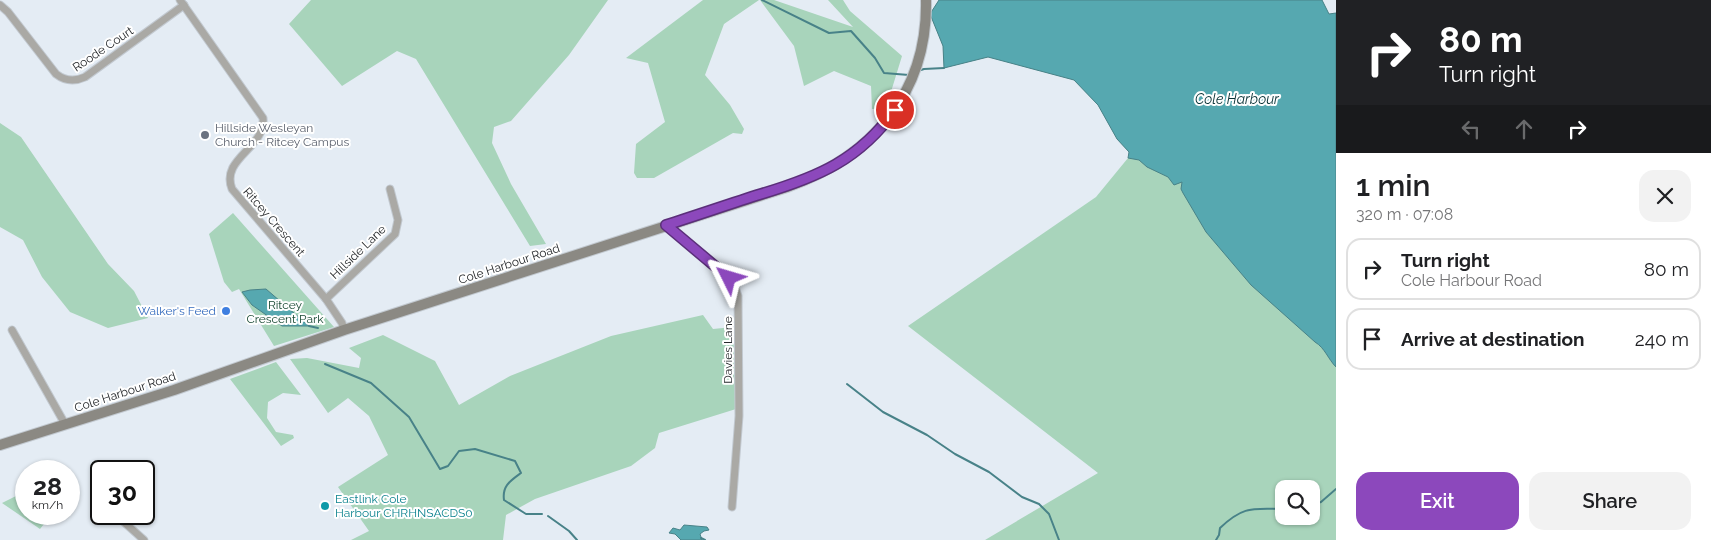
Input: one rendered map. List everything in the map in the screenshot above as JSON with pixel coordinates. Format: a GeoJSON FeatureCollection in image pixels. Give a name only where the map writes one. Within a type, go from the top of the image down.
{"type":"FeatureCollection","features":[{"type":"Feature","properties":{"kind":"main road","name":"Cole Harbour Road"},"geometry":{"type":"LineString","coordinates":[[0,445],[174,390],[344,330],[799,183],[833,167],[864,145],[889,118],[909,86],[922,47],[926,18],[926,0]]}},
{"type":"Feature","properties":{"kind":"street","name":"Roode Court"},"geometry":{"type":"LineString","coordinates":[[0,5],[8,12],[56,74],[71,81],[85,77],[182,3]]}},
{"type":"Feature","properties":{"kind":"street","name":"Ritcey Crescent"},"geometry":{"type":"LineString","coordinates":[[182,3],[263,120],[258,138],[231,169],[232,189],[326,299],[342,323],[344,330]]}},
{"type":"Feature","properties":{"kind":"street","name":"Hillside Lane"},"geometry":{"type":"LineString","coordinates":[[326,299],[362,264],[391,240],[395,234],[398,220],[390,189]]}},
{"type":"Feature","properties":{"kind":"street","name":"Davies Lane"},"geometry":{"type":"LineString","coordinates":[[666,225],[729,278],[736,288],[738,296],[739,416],[732,507]]}},
{"type":"Feature","properties":{"kind":"street"},"geometry":{"type":"LineString","coordinates":[[12,330],[65,424]]}},
{"type":"Feature","properties":{"kind":"street"},"geometry":{"type":"LineString","coordinates":[[127,525],[144,540]]}},
{"type":"Feature","properties":{"kind":"green space"},"geometry":{"type":"Polygon","coordinates":[[[311,0],[608,0],[569,55],[511,121],[494,127],[492,143],[511,184],[546,244],[530,246],[416,59],[397,51],[342,86],[289,24],[311,0]]]}},
{"type":"Feature","properties":{"kind":"green space"},"geometry":{"type":"Polygon","coordinates":[[[703,0],[759,0],[724,24],[705,75],[730,105],[744,129],[742,134],[733,133],[654,178],[637,178],[634,173],[636,144],[665,122],[648,63],[626,58],[703,0]]]}},
{"type":"Feature","properties":{"kind":"green space"},"geometry":{"type":"Polygon","coordinates":[[[760,0],[774,0],[853,27],[828,0],[843,0],[850,11],[902,56],[886,108],[872,109],[871,86],[834,71],[804,86],[794,46],[760,0]]]}},
{"type":"Feature","properties":{"kind":"green space"},"geometry":{"type":"Polygon","coordinates":[[[939,0],[1322,0],[1329,14],[1336,13],[1336,540],[985,540],[1098,473],[908,326],[1096,197],[1128,158],[1129,152],[1117,139],[1098,105],[1074,80],[988,57],[944,68],[943,46],[930,14],[939,0]]]}},
{"type":"Feature","properties":{"kind":"green space"},"geometry":{"type":"Polygon","coordinates":[[[0,123],[21,137],[108,264],[134,291],[148,318],[108,328],[70,312],[42,277],[23,240],[0,227],[0,123]]]}},
{"type":"Feature","properties":{"kind":"green space","name":"Ritcey Crescent Park"},"geometry":{"type":"Polygon","coordinates":[[[233,213],[334,327],[274,346],[239,289],[232,292],[224,282],[209,234],[233,213]]]}},
{"type":"Feature","properties":{"kind":"green space"},"geometry":{"type":"Polygon","coordinates":[[[703,315],[713,329],[733,327],[736,409],[659,433],[655,448],[631,466],[535,499],[506,515],[503,540],[351,540],[369,531],[338,487],[388,455],[369,416],[348,398],[328,413],[290,359],[307,358],[359,368],[361,358],[349,348],[383,335],[435,361],[459,405],[510,376],[611,336],[703,315]]]}},
{"type":"Feature","properties":{"kind":"green space"},"geometry":{"type":"Polygon","coordinates":[[[276,362],[301,395],[283,393],[268,402],[267,418],[276,432],[293,435],[294,438],[281,446],[230,379],[276,362]]]}},
{"type":"Feature","properties":{"kind":"green space"},"geometry":{"type":"Polygon","coordinates":[[[15,496],[15,512],[2,503],[15,496]]]}},
{"type":"Feature","properties":{"kind":"green space"},"geometry":{"type":"Polygon","coordinates":[[[34,525],[43,525],[40,529],[34,525]]]}},
{"type":"Feature","properties":{"kind":"water","name":"Cole Harbour"},"geometry":{"type":"Polygon","coordinates":[[[939,0],[1322,0],[1329,14],[1336,13],[1336,367],[1318,344],[1251,285],[1206,232],[1181,189],[1182,182],[1174,185],[1168,177],[1147,167],[1139,160],[1128,158],[1129,152],[1117,139],[1098,105],[1074,80],[988,57],[944,68],[943,46],[930,14],[939,0]]]}},
{"type":"Feature","properties":{"kind":"water"},"geometry":{"type":"Polygon","coordinates":[[[266,289],[309,326],[282,326],[252,305],[242,292],[266,289]]]}},
{"type":"Feature","properties":{"kind":"water"},"geometry":{"type":"Polygon","coordinates":[[[684,525],[707,527],[709,530],[700,534],[702,540],[681,540],[675,534],[669,533],[673,528],[680,530],[684,525]]]}},
{"type":"Feature","properties":{"kind":"waterway"},"geometry":{"type":"LineString","coordinates":[[762,0],[829,33],[851,31],[875,58],[884,73],[909,75]]}},
{"type":"Feature","properties":{"kind":"waterway"},"geometry":{"type":"LineString","coordinates":[[918,71],[944,68]]}},
{"type":"Feature","properties":{"kind":"waterway"},"geometry":{"type":"LineString","coordinates":[[309,326],[318,328]]}},
{"type":"Feature","properties":{"kind":"waterway"},"geometry":{"type":"LineString","coordinates":[[325,364],[371,383],[409,417],[440,469],[448,466],[459,451],[475,449],[515,461],[521,473],[510,481],[506,487],[504,500],[526,514],[542,514]]}},
{"type":"Feature","properties":{"kind":"waterway"},"geometry":{"type":"LineString","coordinates":[[847,384],[883,412],[927,435],[955,454],[989,472],[1022,497],[1039,504],[1049,514],[1059,540]]}},
{"type":"Feature","properties":{"kind":"waterway"},"geometry":{"type":"LineString","coordinates":[[1320,502],[1336,489]]}},
{"type":"Feature","properties":{"kind":"waterway"},"geometry":{"type":"LineString","coordinates":[[1216,540],[1220,528],[1236,515],[1249,510],[1275,509]]}},
{"type":"Feature","properties":{"kind":"waterway"},"geometry":{"type":"LineString","coordinates":[[548,516],[569,531],[577,540]]}},
{"type":"Feature","properties":{"kind":"waterway"},"geometry":{"type":"LineString","coordinates":[[701,538],[705,540]]}},
{"type":"Feature","properties":{"kind":"place","name":"Hillside Wesleyan Church - Ritcey Campus"},"geometry":{"type":"Point","coordinates":[205,135]}},
{"type":"Feature","properties":{"kind":"place","name":"Walker's Feed"},"geometry":{"type":"Point","coordinates":[226,311]}},
{"type":"Feature","properties":{"kind":"place","name":"Eastlink Cole Harbour CHRHNSACDS0"},"geometry":{"type":"Point","coordinates":[325,506]}},
{"type":"Feature","properties":{"kind":"route"},"geometry":{"type":"LineString","coordinates":[[729,278],[666,225],[775,191],[822,173],[864,145],[895,110]]}}]}
